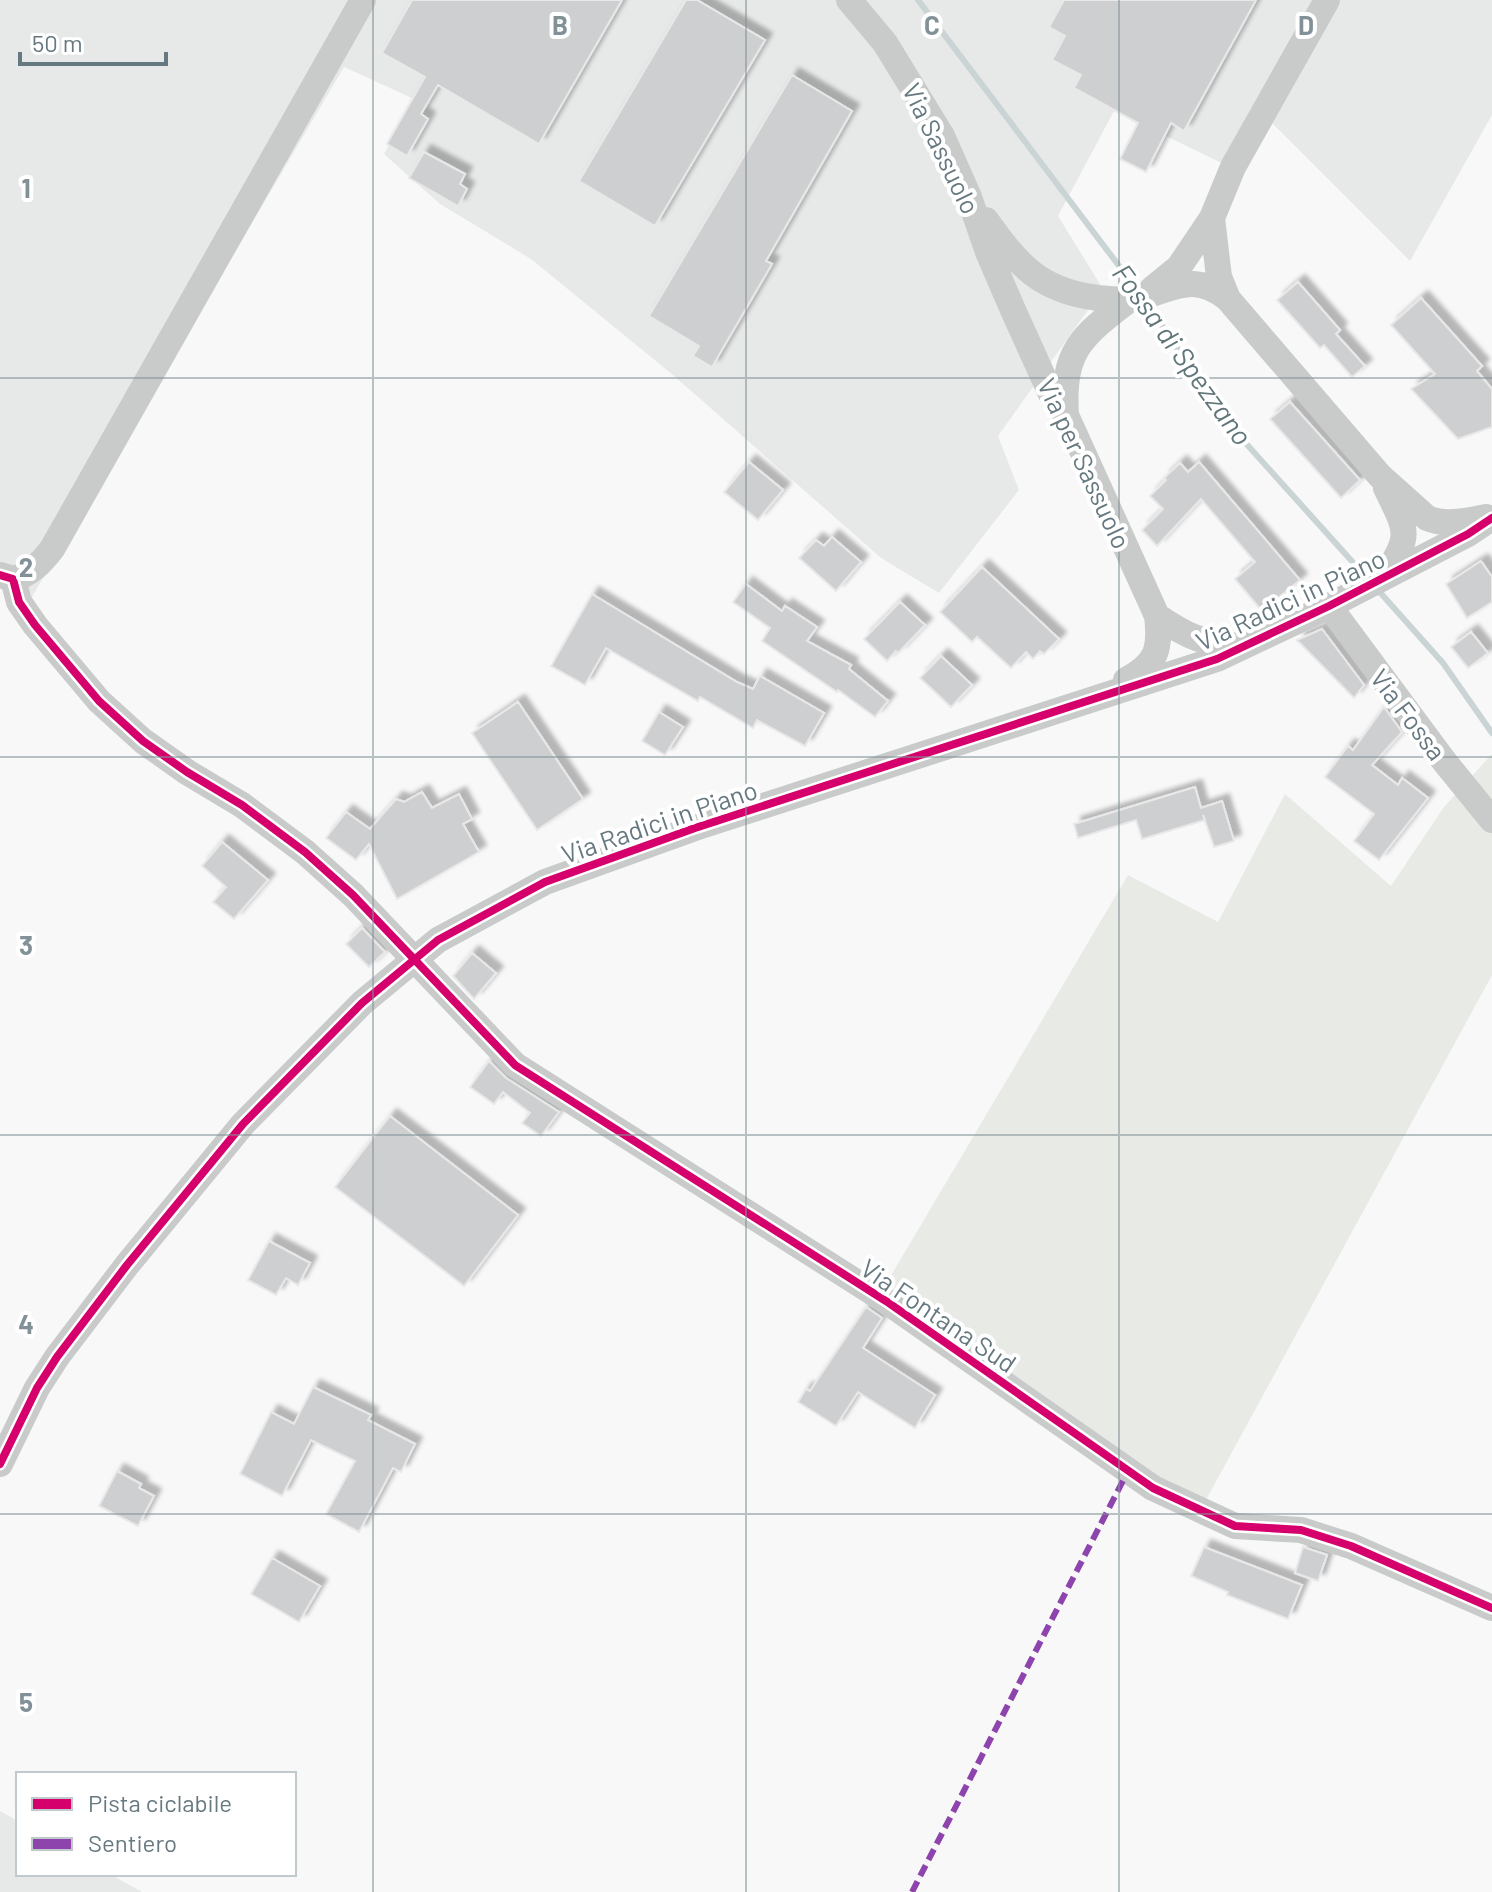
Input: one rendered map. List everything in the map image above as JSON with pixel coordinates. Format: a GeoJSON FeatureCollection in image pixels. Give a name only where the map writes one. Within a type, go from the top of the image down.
{"type":"FeatureCollection","features":[{"type":"Feature","properties":{"kind":"street"},"geometry":{"type":"LineString","coordinates":[[6,577],[24,576],[38,566],[52,549],[363,0]]}},
{"type":"Feature","properties":{"kind":"street","name":"Via Sassuolo"},"geometry":{"type":"LineString","coordinates":[[849,0],[907,75],[942,136],[1013,310]]}},
{"type":"Feature","properties":{"kind":"street"},"geometry":{"type":"LineString","coordinates":[[1172,279],[1212,218],[1233,167],[1327,0]]}},
{"type":"Feature","properties":{"kind":"street"},"geometry":{"type":"LineString","coordinates":[[969,197],[1003,244],[1040,281],[1073,295],[1124,301]]}},
{"type":"Feature","properties":{"kind":"street"},"geometry":{"type":"LineString","coordinates":[[1212,218],[1219,277],[1228,299]]}},
{"type":"Feature","properties":{"kind":"street"},"geometry":{"type":"LineString","coordinates":[[1066,415],[1064,383],[1082,339],[1124,301],[1172,279],[1200,284],[1228,299],[1380,476],[1427,518],[1464,522],[1492,516]]}},
{"type":"Feature","properties":{"kind":"street","name":"Via per Sassuolo"},"geometry":{"type":"LineString","coordinates":[[1013,310],[1051,394],[1066,415],[1157,616]]}},
{"type":"Feature","properties":{"kind":"street"},"geometry":{"type":"LineString","coordinates":[[1380,476],[1397,506],[1404,529],[1403,543],[1394,568]]}},
{"type":"Feature","properties":{"kind":"street","name":"Via Radici in Piano"},"geometry":{"type":"LineString","coordinates":[[0,1464],[37,1388],[57,1357],[127,1265],[243,1124],[362,1003],[438,940],[545,882],[695,828],[1217,659],[1329,606],[1394,568],[1468,534],[1492,516]]}},
{"type":"Feature","properties":{"kind":"street","name":"Via Fontana Sud"},"geometry":{"type":"LineString","coordinates":[[6,577],[27,614],[99,701],[143,741],[242,805],[305,852],[353,895],[515,1065],[886,1301],[1153,1488],[1235,1526],[1301,1530],[1351,1546],[1492,1608]]}},
{"type":"Feature","properties":{"kind":"street","name":"Via Fossa"},"geometry":{"type":"LineString","coordinates":[[1329,606],[1444,761],[1492,820]]}},
{"type":"Feature","properties":{"kind":"street"},"geometry":{"type":"LineString","coordinates":[[1157,616],[1207,643],[1243,646]]}},
{"type":"Feature","properties":{"kind":"street"},"geometry":{"type":"LineString","coordinates":[[1094,697],[1141,672],[1154,658],[1159,639],[1157,616]]}},
{"type":"Feature","properties":{"kind":"shaded area"},"geometry":{"type":"Polygon","coordinates":[[[0,0],[1492,0],[1492,115],[1410,261],[1263,114],[1232,168],[1114,111],[1058,216],[1103,289],[998,436],[1019,490],[939,593],[881,558],[673,375],[531,259],[440,204],[384,154],[414,99],[344,67],[29,602],[0,583],[0,0]]]}},
{"type":"Feature","properties":{"kind":"shaded area"},"geometry":{"type":"Polygon","coordinates":[[[1492,754],[1492,975],[1201,1509],[1149,1485],[886,1284],[1128,875],[1218,922],[1285,794],[1391,886],[1444,807],[1492,754]]]}},
{"type":"Feature","properties":{"kind":"shaded area"},"geometry":{"type":"Polygon","coordinates":[[[0,1811],[16,1820],[16,1876],[114,1876],[142,1892],[0,1892],[0,1811]]]}},
{"type":"Feature","properties":{"kind":"building"},"geometry":{"type":"Polygon","coordinates":[[[412,0],[622,0],[539,144],[438,85],[421,114],[428,119],[407,156],[387,144],[425,77],[382,53],[412,0]]]}},
{"type":"Feature","properties":{"kind":"building"},"geometry":{"type":"Polygon","coordinates":[[[686,0],[697,0],[765,40],[655,226],[579,181],[686,0]]]}},
{"type":"Feature","properties":{"kind":"building"},"geometry":{"type":"Polygon","coordinates":[[[1064,0],[1256,0],[1184,131],[1171,123],[1146,172],[1120,159],[1138,123],[1074,88],[1081,75],[1052,60],[1065,36],[1049,27],[1064,0]]]}},
{"type":"Feature","properties":{"kind":"building"},"geometry":{"type":"Polygon","coordinates":[[[792,75],[852,111],[766,261],[772,264],[712,367],[693,356],[699,346],[649,316],[792,75]]]}},
{"type":"Feature","properties":{"kind":"building"},"geometry":{"type":"Polygon","coordinates":[[[424,152],[465,174],[460,184],[467,189],[458,206],[409,178],[424,152]]]}},
{"type":"Feature","properties":{"kind":"building"},"geometry":{"type":"Polygon","coordinates":[[[1298,282],[1340,330],[1336,334],[1365,366],[1352,377],[1324,345],[1320,348],[1277,300],[1298,282]]]}},
{"type":"Feature","properties":{"kind":"building"},"geometry":{"type":"Polygon","coordinates":[[[1421,298],[1482,366],[1477,371],[1492,389],[1492,427],[1458,439],[1411,389],[1435,374],[1391,325],[1421,298]]]}},
{"type":"Feature","properties":{"kind":"building"},"geometry":{"type":"Polygon","coordinates":[[[1290,402],[1360,480],[1341,498],[1270,419],[1290,402]]]}},
{"type":"Feature","properties":{"kind":"building"},"geometry":{"type":"Polygon","coordinates":[[[749,462],[783,490],[758,520],[724,492],[749,462]]]}},
{"type":"Feature","properties":{"kind":"building"},"geometry":{"type":"Polygon","coordinates":[[[1199,462],[1300,580],[1262,611],[1235,579],[1255,562],[1201,499],[1157,546],[1142,530],[1163,509],[1150,496],[1166,480],[1164,478],[1180,463],[1188,472],[1199,462]]]}},
{"type":"Feature","properties":{"kind":"building"},"geometry":{"type":"Polygon","coordinates":[[[832,537],[861,562],[836,591],[799,558],[816,540],[824,546],[832,537]]]}},
{"type":"Feature","properties":{"kind":"building"},"geometry":{"type":"Polygon","coordinates":[[[1481,561],[1492,577],[1492,602],[1467,618],[1446,584],[1481,561]]]}},
{"type":"Feature","properties":{"kind":"building"},"geometry":{"type":"Polygon","coordinates":[[[982,567],[1059,639],[1044,654],[1040,651],[1033,659],[1026,652],[1011,668],[977,637],[972,642],[940,612],[982,567]]]}},
{"type":"Feature","properties":{"kind":"building"},"geometry":{"type":"Polygon","coordinates":[[[746,584],[782,611],[785,606],[817,627],[807,641],[851,665],[849,669],[888,701],[875,717],[762,641],[770,628],[733,602],[746,584]]]}},
{"type":"Feature","properties":{"kind":"building"},"geometry":{"type":"Polygon","coordinates":[[[592,594],[737,682],[753,689],[760,676],[824,713],[805,746],[757,720],[753,728],[700,697],[698,701],[606,648],[585,685],[551,666],[592,594]]]}},
{"type":"Feature","properties":{"kind":"building"},"geometry":{"type":"Polygon","coordinates":[[[900,602],[925,625],[887,661],[864,639],[900,602]]]}},
{"type":"Feature","properties":{"kind":"building"},"geometry":{"type":"Polygon","coordinates":[[[1322,629],[1364,685],[1354,698],[1297,640],[1322,629]]]}},
{"type":"Feature","properties":{"kind":"building"},"geometry":{"type":"Polygon","coordinates":[[[1471,632],[1488,653],[1468,668],[1451,647],[1471,632]]]}},
{"type":"Feature","properties":{"kind":"building"},"geometry":{"type":"Polygon","coordinates":[[[941,656],[972,685],[951,707],[920,678],[941,656]]]}},
{"type":"Feature","properties":{"kind":"building"},"geometry":{"type":"Polygon","coordinates":[[[518,702],[583,799],[537,830],[472,733],[518,702]]]}},
{"type":"Feature","properties":{"kind":"building"},"geometry":{"type":"Polygon","coordinates":[[[1384,707],[1402,732],[1372,765],[1398,785],[1402,778],[1428,798],[1379,860],[1354,841],[1374,814],[1325,777],[1348,746],[1353,750],[1384,707]]]}},
{"type":"Feature","properties":{"kind":"building"},"geometry":{"type":"Polygon","coordinates":[[[659,712],[683,727],[665,755],[642,741],[659,712]]]}},
{"type":"Feature","properties":{"kind":"building"},"geometry":{"type":"Polygon","coordinates":[[[1195,787],[1201,808],[1222,801],[1234,841],[1214,847],[1205,820],[1142,839],[1136,820],[1078,838],[1074,824],[1195,787]]]}},
{"type":"Feature","properties":{"kind":"building"},"geometry":{"type":"Polygon","coordinates":[[[422,792],[432,808],[459,794],[472,819],[463,824],[479,852],[397,899],[369,844],[356,860],[326,838],[346,812],[370,829],[396,799],[404,802],[422,792]]]}},
{"type":"Feature","properties":{"kind":"building"},"geometry":{"type":"Polygon","coordinates":[[[222,842],[268,880],[234,919],[213,902],[226,887],[202,866],[222,842]]]}},
{"type":"Feature","properties":{"kind":"building"},"geometry":{"type":"Polygon","coordinates":[[[362,928],[385,952],[369,967],[346,944],[362,928]]]}},
{"type":"Feature","properties":{"kind":"building"},"geometry":{"type":"Polygon","coordinates":[[[472,953],[496,973],[474,999],[453,976],[472,953]]]}},
{"type":"Feature","properties":{"kind":"building"},"geometry":{"type":"Polygon","coordinates":[[[489,1061],[506,1078],[559,1112],[541,1136],[522,1123],[530,1113],[503,1092],[494,1104],[470,1087],[489,1061]]]}},
{"type":"Feature","properties":{"kind":"building"},"geometry":{"type":"Polygon","coordinates":[[[390,1116],[518,1215],[464,1286],[335,1187],[390,1116]]]}},
{"type":"Feature","properties":{"kind":"building"},"geometry":{"type":"Polygon","coordinates":[[[269,1241],[310,1263],[298,1285],[286,1278],[276,1295],[248,1280],[269,1241]]]}},
{"type":"Feature","properties":{"kind":"building"},"geometry":{"type":"Polygon","coordinates":[[[866,1307],[882,1318],[863,1348],[935,1395],[915,1428],[858,1392],[836,1426],[798,1402],[806,1389],[810,1391],[866,1307]]]}},
{"type":"Feature","properties":{"kind":"building"},"geometry":{"type":"Polygon","coordinates":[[[313,1387],[371,1415],[368,1420],[415,1444],[401,1472],[393,1468],[359,1532],[326,1514],[355,1461],[311,1440],[282,1496],[240,1474],[271,1412],[294,1424],[313,1387]]]}},
{"type":"Feature","properties":{"kind":"building"},"geometry":{"type":"Polygon","coordinates":[[[117,1471],[141,1484],[139,1488],[154,1496],[138,1526],[99,1506],[117,1471]]]}},
{"type":"Feature","properties":{"kind":"building"},"geometry":{"type":"Polygon","coordinates":[[[1204,1547],[1302,1585],[1288,1619],[1227,1595],[1228,1592],[1191,1576],[1204,1547]]]}},
{"type":"Feature","properties":{"kind":"building"},"geometry":{"type":"Polygon","coordinates":[[[1303,1547],[1327,1555],[1318,1581],[1295,1573],[1303,1547]]]}},
{"type":"Feature","properties":{"kind":"building"},"geometry":{"type":"Polygon","coordinates":[[[272,1558],[320,1586],[299,1622],[251,1594],[272,1558]]]}},
{"type":"Feature","properties":{"kind":"waterway","name":"Fossa di Spezzano"},"geometry":{"type":"LineString","coordinates":[[918,0],[1138,291]]}},
{"type":"Feature","properties":{"kind":"waterway","name":"Fossa di Spezzano"},"geometry":{"type":"LineString","coordinates":[[1147,303],[1224,419],[1367,578]]}},
{"type":"Feature","properties":{"kind":"waterway","name":"Fossa di Spezzano"},"geometry":{"type":"LineString","coordinates":[[1377,589],[1443,663],[1492,733]]}},
{"type":"Feature","properties":{"kind":"marked path"},"geometry":{"type":"LineString","coordinates":[[912,1892],[1128,1471]]}},
{"type":"Feature","properties":{"kind":"cycle path"},"geometry":{"type":"LineString","coordinates":[[0,1464],[37,1388],[57,1357],[127,1265],[243,1124],[362,1003],[438,940],[545,882],[695,828],[1217,659],[1329,606],[1468,534],[1492,518]]}},
{"type":"Feature","properties":{"kind":"cycle path"},"geometry":{"type":"LineString","coordinates":[[0,575],[13,579],[19,602],[35,625],[99,701],[143,741],[242,805],[305,852],[353,895],[515,1065],[886,1301],[1153,1488],[1235,1526],[1301,1530],[1351,1546],[1492,1608]]}}]}
